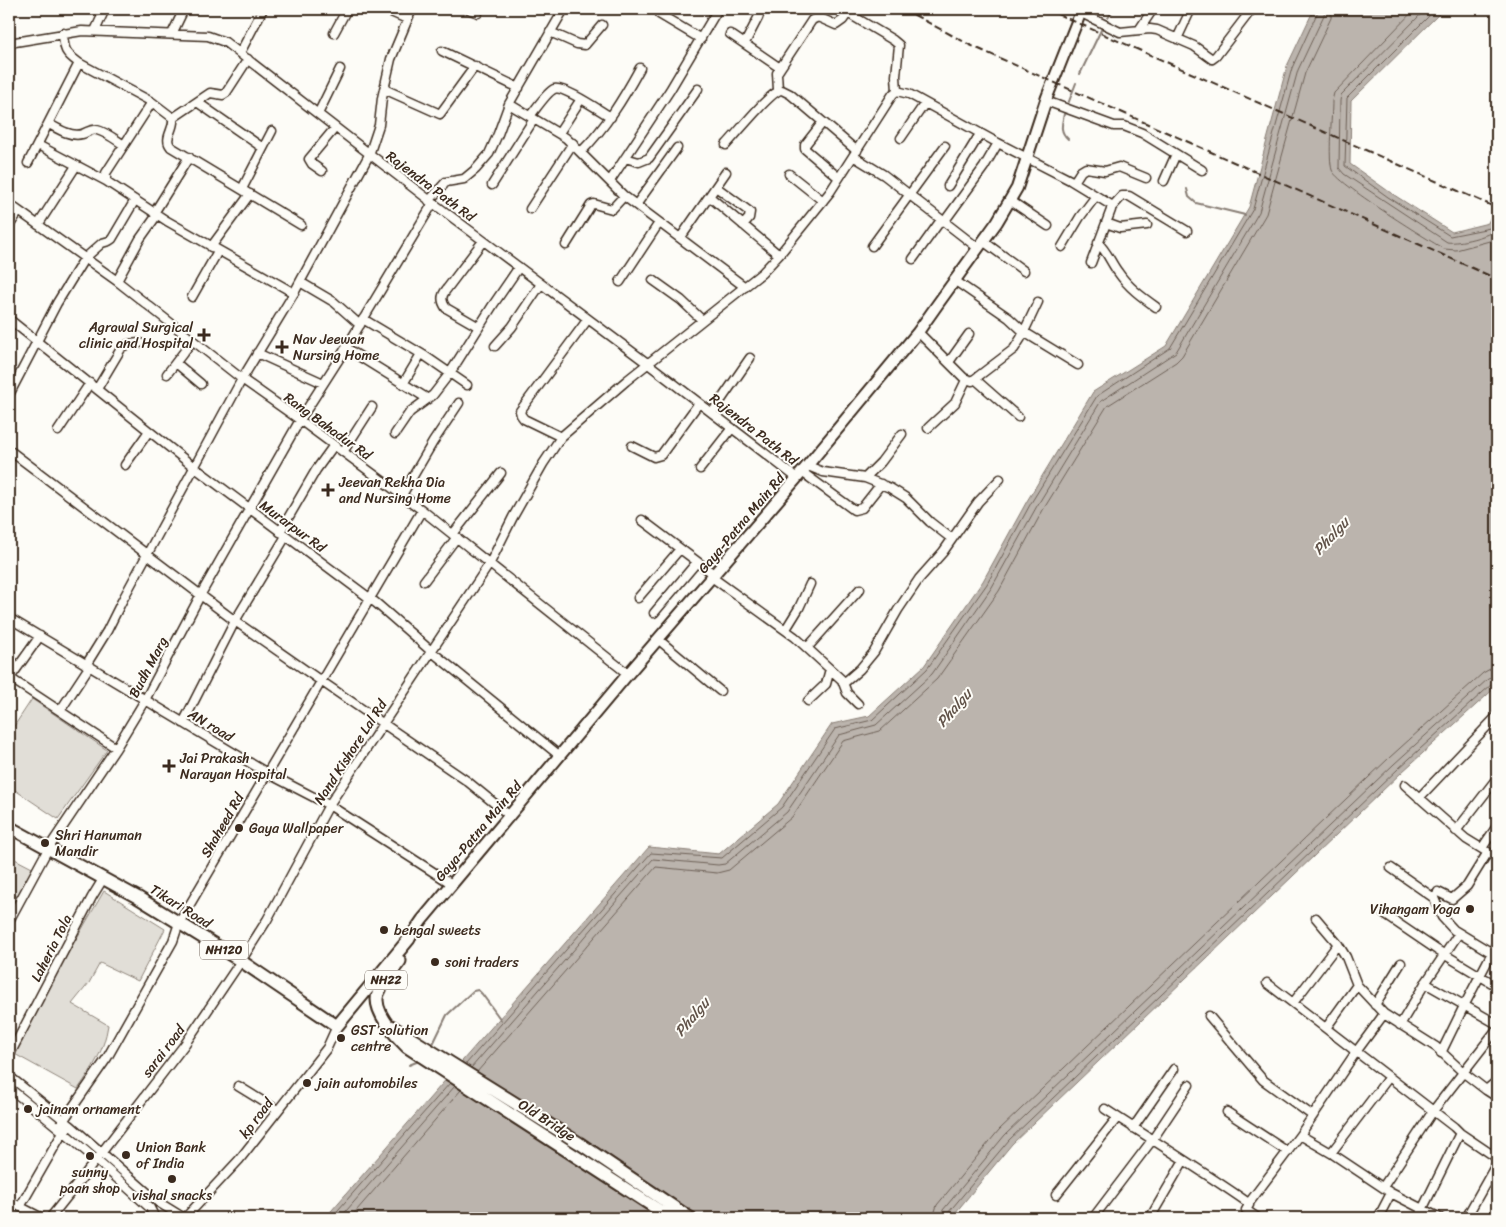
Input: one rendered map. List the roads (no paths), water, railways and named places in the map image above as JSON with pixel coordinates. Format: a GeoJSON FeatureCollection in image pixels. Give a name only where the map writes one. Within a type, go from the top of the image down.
{"type":"FeatureCollection","features":[{"type":"Feature","properties":{"kind":"highway","name":"Tikari Road"},"geometry":{"type":"LineString","coordinates":[[9,827],[137,897],[241,961],[337,1026]]}},
{"type":"Feature","properties":{"kind":"highway","name":"NH22"},"geometry":{"type":"LineString","coordinates":[[409,939],[399,962],[378,994],[378,1008],[388,1024],[410,1043]]}},
{"type":"Feature","properties":{"kind":"highway"},"geometry":{"type":"LineString","coordinates":[[337,1026],[409,939]]}},
{"type":"Feature","properties":{"kind":"highway"},"geometry":{"type":"LineString","coordinates":[[410,1043],[579,1143],[690,1218]]}},
{"type":"Feature","properties":{"kind":"highway","name":"Old Bridge"},"geometry":{"type":"LineString","coordinates":[[410,1043],[671,1218]]}},
{"type":"Feature","properties":{"kind":"main road","name":"Gaya-Patna Main Rd"},"geometry":{"type":"LineString","coordinates":[[409,939],[422,920],[628,674],[714,577],[918,332],[1011,201],[1028,159],[1078,12]]}},
{"type":"Feature","properties":{"kind":"street"},"geometry":{"type":"LineString","coordinates":[[95,31],[105,9]]}},
{"type":"Feature","properties":{"kind":"street"},"geometry":{"type":"LineString","coordinates":[[172,34],[184,9]]}},
{"type":"Feature","properties":{"kind":"street"},"geometry":{"type":"LineString","coordinates":[[240,53],[263,9]]}},
{"type":"Feature","properties":{"kind":"street"},"geometry":{"type":"LineString","coordinates":[[334,33],[347,9]]}},
{"type":"Feature","properties":{"kind":"street"},"geometry":{"type":"LineString","coordinates":[[384,9],[407,19]]}},
{"type":"Feature","properties":{"kind":"street"},"geometry":{"type":"LineString","coordinates":[[60,711],[88,666],[242,379],[294,293],[369,155],[378,125],[391,59],[412,9]]}},
{"type":"Feature","properties":{"kind":"street"},"geometry":{"type":"LineString","coordinates":[[468,9],[478,13]]}},
{"type":"Feature","properties":{"kind":"street","name":"Budh Marg"},"geometry":{"type":"LineString","coordinates":[[9,920],[48,849],[116,748],[145,700],[201,594],[300,420],[362,322],[431,202],[446,182],[464,179],[476,169],[492,148],[509,104],[564,9]]}},
{"type":"Feature","properties":{"kind":"street"},"geometry":{"type":"LineString","coordinates":[[610,180],[670,90],[718,9]]}},
{"type":"Feature","properties":{"kind":"street"},"geometry":{"type":"LineString","coordinates":[[745,44],[761,9]]}},
{"type":"Feature","properties":{"kind":"street"},"geometry":{"type":"LineString","coordinates":[[1139,30],[1153,9]]}},
{"type":"Feature","properties":{"kind":"street"},"geometry":{"type":"LineString","coordinates":[[1177,39],[1191,9]]}},
{"type":"Feature","properties":{"kind":"street"},"geometry":{"type":"LineString","coordinates":[[1078,12],[1120,32],[1157,30],[1194,46],[1214,59],[1252,9]]}},
{"type":"Feature","properties":{"kind":"street"},"geometry":{"type":"LineString","coordinates":[[778,90],[777,73],[812,20],[818,17],[836,25],[843,20],[844,11],[899,45],[896,76],[897,90],[909,94],[980,134],[1074,182],[1112,207]]}},
{"type":"Feature","properties":{"kind":"street"},"geometry":{"type":"LineString","coordinates":[[659,14],[701,39]]}},
{"type":"Feature","properties":{"kind":"street"},"geometry":{"type":"LineString","coordinates":[[550,32],[585,45],[602,25]]}},
{"type":"Feature","properties":{"kind":"street","name":"Rajendra Path Rd"},"geometry":{"type":"LineString","coordinates":[[9,43],[63,33],[95,31],[208,36],[216,38],[248,59],[369,155],[732,428],[802,472],[854,510],[862,508],[881,484]]}},
{"type":"Feature","properties":{"kind":"street"},"geometry":{"type":"LineString","coordinates":[[63,33],[66,52],[79,63],[152,102],[174,118]]}},
{"type":"Feature","properties":{"kind":"street"},"geometry":{"type":"LineString","coordinates":[[730,34],[780,68]]}},
{"type":"Feature","properties":{"kind":"street"},"geometry":{"type":"LineString","coordinates":[[442,51],[519,88]]}},
{"type":"Feature","properties":{"kind":"street"},"geometry":{"type":"LineString","coordinates":[[174,118],[210,93],[222,95],[226,93],[248,59]]}},
{"type":"Feature","properties":{"kind":"street"},"geometry":{"type":"LineString","coordinates":[[28,163],[79,63]]}},
{"type":"Feature","properties":{"kind":"street"},"geometry":{"type":"LineString","coordinates":[[384,89],[440,114],[474,66]]}},
{"type":"Feature","properties":{"kind":"street"},"geometry":{"type":"LineString","coordinates":[[581,152],[599,134],[611,117],[640,68]]}},
{"type":"Feature","properties":{"kind":"street"},"geometry":{"type":"LineString","coordinates":[[318,114],[340,69]]}},
{"type":"Feature","properties":{"kind":"street"},"geometry":{"type":"LineString","coordinates":[[492,185],[532,117],[554,89],[562,90],[581,99],[611,117]]}},
{"type":"Feature","properties":{"kind":"street"},"geometry":{"type":"LineString","coordinates":[[624,158],[639,162],[649,158],[698,89]]}},
{"type":"Feature","properties":{"kind":"street"},"geometry":{"type":"LineString","coordinates":[[726,145],[764,102],[778,90],[782,90],[790,94],[823,122],[855,154],[942,221],[1024,271]]}},
{"type":"Feature","properties":{"kind":"street","name":"Nand Kishore Lal Rd"},"geometry":{"type":"LineString","coordinates":[[241,961],[267,920],[330,805],[490,563],[543,464],[561,438],[648,363],[762,274],[823,201],[897,90]]}},
{"type":"Feature","properties":{"kind":"street"},"geometry":{"type":"LineString","coordinates":[[559,133],[581,99]]}},
{"type":"Feature","properties":{"kind":"street"},"geometry":{"type":"LineString","coordinates":[[1047,99],[1111,125],[1124,126],[1137,131],[1202,170]]}},
{"type":"Feature","properties":{"kind":"street"},"geometry":{"type":"LineString","coordinates":[[106,181],[106,173],[152,102]]}},
{"type":"Feature","properties":{"kind":"street"},"geometry":{"type":"LineString","coordinates":[[197,102],[263,148]]}},
{"type":"Feature","properties":{"kind":"street"},"geometry":{"type":"LineString","coordinates":[[901,138],[925,103]]}},
{"type":"Feature","properties":{"kind":"street"},"geometry":{"type":"LineString","coordinates":[[509,104],[573,143],[624,196],[745,287]]}},
{"type":"Feature","properties":{"kind":"street"},"geometry":{"type":"LineString","coordinates":[[174,118],[174,126],[168,139],[168,144],[301,225]]}},
{"type":"Feature","properties":{"kind":"street"},"geometry":{"type":"LineString","coordinates":[[823,122],[805,145],[805,149],[839,178]]}},
{"type":"Feature","properties":{"kind":"street"},"geometry":{"type":"LineString","coordinates":[[49,124],[62,131],[76,135],[96,130],[124,145]]}},
{"type":"Feature","properties":{"kind":"street"},"geometry":{"type":"LineString","coordinates":[[322,172],[309,159],[335,128]]}},
{"type":"Feature","properties":{"kind":"street"},"geometry":{"type":"LineString","coordinates":[[242,189],[272,131]]}},
{"type":"Feature","properties":{"kind":"street"},"geometry":{"type":"LineString","coordinates":[[948,186],[980,134]]}},
{"type":"Feature","properties":{"kind":"street"},"geometry":{"type":"LineString","coordinates":[[530,209],[573,143]]}},
{"type":"Feature","properties":{"kind":"street"},"geometry":{"type":"LineString","coordinates":[[912,259],[984,167],[998,143]]}},
{"type":"Feature","properties":{"kind":"street"},"geometry":{"type":"LineString","coordinates":[[38,145],[106,181],[214,249],[294,293]]}},
{"type":"Feature","properties":{"kind":"street"},"geometry":{"type":"LineString","coordinates":[[872,246],[944,146]]}},
{"type":"Feature","properties":{"kind":"street"},"geometry":{"type":"LineString","coordinates":[[636,205],[677,148]]}},
{"type":"Feature","properties":{"kind":"street"},"geometry":{"type":"LineString","coordinates":[[1164,181],[1176,154]]}},
{"type":"Feature","properties":{"kind":"street"},"geometry":{"type":"LineString","coordinates":[[117,281],[189,157]]}},
{"type":"Feature","properties":{"kind":"street"},"geometry":{"type":"LineString","coordinates":[[38,225],[76,166]]}},
{"type":"Feature","properties":{"kind":"street"},"geometry":{"type":"LineString","coordinates":[[1074,182],[1081,171],[1086,168],[1105,171],[1119,168],[1146,178]]}},
{"type":"Feature","properties":{"kind":"street"},"geometry":{"type":"LineString","coordinates":[[681,237],[726,172]]}},
{"type":"Feature","properties":{"kind":"street"},"geometry":{"type":"LineString","coordinates":[[789,174],[823,201]]}},
{"type":"Feature","properties":{"kind":"street"},"geometry":{"type":"LineString","coordinates":[[716,187],[750,212],[749,218],[743,225]]}},
{"type":"Feature","properties":{"kind":"street"},"geometry":{"type":"LineString","coordinates":[[192,296],[214,249],[250,194]]}},
{"type":"Feature","properties":{"kind":"street"},"geometry":{"type":"LineString","coordinates":[[566,245],[591,205],[594,204],[612,210],[624,196]]}},
{"type":"Feature","properties":{"kind":"street"},"geometry":{"type":"LineString","coordinates":[[1062,247],[1080,217],[1096,196]]}},
{"type":"Feature","properties":{"kind":"street"},"geometry":{"type":"LineString","coordinates":[[1091,263],[1112,207],[1122,196],[1129,196],[1187,231]]}},
{"type":"Feature","properties":{"kind":"street"},"geometry":{"type":"LineString","coordinates":[[710,197],[779,255]]}},
{"type":"Feature","properties":{"kind":"street"},"geometry":{"type":"LineString","coordinates":[[9,394],[84,258],[102,243],[112,238],[135,200]]}},
{"type":"Feature","properties":{"kind":"street"},"geometry":{"type":"LineString","coordinates":[[1011,201],[1048,226]]}},
{"type":"Feature","properties":{"kind":"street","name":"Rang Bahadur Rd"},"geometry":{"type":"LineString","coordinates":[[9,204],[117,281],[242,379],[422,510],[628,674]]}},
{"type":"Feature","properties":{"kind":"street"},"geometry":{"type":"LineString","coordinates":[[9,226],[19,211]]}},
{"type":"Feature","properties":{"kind":"street"},"geometry":{"type":"LineString","coordinates":[[620,282],[659,223]]}},
{"type":"Feature","properties":{"kind":"street"},"geometry":{"type":"LineString","coordinates":[[1106,223],[1120,228],[1147,225]]}},
{"type":"Feature","properties":{"kind":"street"},"geometry":{"type":"LineString","coordinates":[[479,327],[446,308],[442,303],[442,299],[446,290],[483,241]]}},
{"type":"Feature","properties":{"kind":"street"},"geometry":{"type":"LineString","coordinates":[[1098,243],[1128,285],[1156,307]]}},
{"type":"Feature","properties":{"kind":"street"},"geometry":{"type":"LineString","coordinates":[[395,434],[410,412],[437,391],[519,267]]}},
{"type":"Feature","properties":{"kind":"street"},"geometry":{"type":"LineString","coordinates":[[653,280],[681,300],[702,320]]}},
{"type":"Feature","properties":{"kind":"street"},"geometry":{"type":"LineString","coordinates":[[954,280],[1009,318],[1024,332],[1078,365]]}},
{"type":"Feature","properties":{"kind":"street"},"geometry":{"type":"LineString","coordinates":[[300,282],[334,302],[362,322],[421,354],[466,385]]}},
{"type":"Feature","properties":{"kind":"street"},"geometry":{"type":"LineString","coordinates":[[495,346],[512,326],[540,284]]}},
{"type":"Feature","properties":{"kind":"street"},"geometry":{"type":"LineString","coordinates":[[966,380],[975,379],[994,362],[1010,352],[1024,332],[1038,302]]}},
{"type":"Feature","properties":{"kind":"street","name":"Murarpur Rd"},"geometry":{"type":"LineString","coordinates":[[9,319],[194,467],[369,598],[560,756]]}},
{"type":"Feature","properties":{"kind":"street"},"geometry":{"type":"LineString","coordinates":[[561,438],[524,419],[520,411],[588,319]]}},
{"type":"Feature","properties":{"kind":"street"},"geometry":{"type":"LineString","coordinates":[[918,332],[966,380]]}},
{"type":"Feature","properties":{"kind":"street"},"geometry":{"type":"LineString","coordinates":[[949,362],[969,334]]}},
{"type":"Feature","properties":{"kind":"street"},"geometry":{"type":"LineString","coordinates":[[168,374],[193,340]]}},
{"type":"Feature","properties":{"kind":"street"},"geometry":{"type":"LineString","coordinates":[[97,389],[122,347],[140,343]]}},
{"type":"Feature","properties":{"kind":"street"},"geometry":{"type":"LineString","coordinates":[[346,348],[428,399]]}},
{"type":"Feature","properties":{"kind":"street"},"geometry":{"type":"LineString","coordinates":[[257,353],[324,383]]}},
{"type":"Feature","properties":{"kind":"street"},"geometry":{"type":"LineString","coordinates":[[403,384],[421,354]]}},
{"type":"Feature","properties":{"kind":"street"},"geometry":{"type":"LineString","coordinates":[[712,413],[750,358]]}},
{"type":"Feature","properties":{"kind":"street"},"geometry":{"type":"LineString","coordinates":[[176,363],[201,384]]}},
{"type":"Feature","properties":{"kind":"street"},"geometry":{"type":"LineString","coordinates":[[975,379],[1018,417]]}},
{"type":"Feature","properties":{"kind":"street"},"geometry":{"type":"LineString","coordinates":[[928,428],[955,403],[966,380]]}},
{"type":"Feature","properties":{"kind":"street"},"geometry":{"type":"LineString","coordinates":[[58,431],[90,383]]}},
{"type":"Feature","properties":{"kind":"street"},"geometry":{"type":"LineString","coordinates":[[402,495],[432,442],[459,403]]}},
{"type":"Feature","properties":{"kind":"street"},"geometry":{"type":"LineString","coordinates":[[632,446],[654,457],[661,455],[699,403]]}},
{"type":"Feature","properties":{"kind":"street"},"geometry":{"type":"LineString","coordinates":[[343,452],[372,407]]}},
{"type":"Feature","properties":{"kind":"street"},"geometry":{"type":"LineString","coordinates":[[700,469],[732,428]]}},
{"type":"Feature","properties":{"kind":"street"},"geometry":{"type":"LineString","coordinates":[[125,465],[149,431]]}},
{"type":"Feature","properties":{"kind":"street"},"geometry":{"type":"LineString","coordinates":[[865,478],[902,434]]}},
{"type":"Feature","properties":{"kind":"street"},"geometry":{"type":"LineString","coordinates":[[183,723],[316,470],[334,445]]}},
{"type":"Feature","properties":{"kind":"street"},"geometry":{"type":"LineString","coordinates":[[9,450],[235,621],[467,781],[510,816]]}},
{"type":"Feature","properties":{"kind":"street"},"geometry":{"type":"LineString","coordinates":[[802,472],[823,472],[865,478],[881,484],[906,498],[930,522],[952,539]]}},
{"type":"Feature","properties":{"kind":"street"},"geometry":{"type":"LineString","coordinates":[[424,580],[500,473]]}},
{"type":"Feature","properties":{"kind":"street"},"geometry":{"type":"LineString","coordinates":[[844,683],[871,657],[914,586],[952,539],[978,502],[1000,479]]}},
{"type":"Feature","properties":{"kind":"street","name":"Shaheed Rd"},"geometry":{"type":"LineString","coordinates":[[20,1207],[64,1126],[107,1058],[173,941],[179,923],[422,510]]}},
{"type":"Feature","properties":{"kind":"street"},"geometry":{"type":"LineString","coordinates":[[642,520],[714,577],[786,629],[844,683],[847,693],[858,704]]}},
{"type":"Feature","properties":{"kind":"street"},"geometry":{"type":"LineString","coordinates":[[638,598],[680,550]]}},
{"type":"Feature","properties":{"kind":"street"},"geometry":{"type":"LineString","coordinates":[[654,613],[697,562]]}},
{"type":"Feature","properties":{"kind":"street"},"geometry":{"type":"LineString","coordinates":[[786,629],[799,608],[810,584]]}},
{"type":"Feature","properties":{"kind":"street"},"geometry":{"type":"LineString","coordinates":[[807,648],[860,589]]}},
{"type":"Feature","properties":{"kind":"street","name":"AN road"},"geometry":{"type":"LineString","coordinates":[[9,618],[266,773],[330,805],[452,884]]}},
{"type":"Feature","properties":{"kind":"street"},"geometry":{"type":"LineString","coordinates":[[40,636],[10,679],[116,748]]}},
{"type":"Feature","properties":{"kind":"street"},"geometry":{"type":"LineString","coordinates":[[659,640],[720,691]]}},
{"type":"Feature","properties":{"kind":"street"},"geometry":{"type":"LineString","coordinates":[[808,701],[826,684],[830,669]]}},
{"type":"Feature","properties":{"kind":"street"},"geometry":{"type":"LineString","coordinates":[[1419,798],[1495,721]]}},
{"type":"Feature","properties":{"kind":"street"},"geometry":{"type":"LineString","coordinates":[[1456,831],[1497,778]]}},
{"type":"Feature","properties":{"kind":"street"},"geometry":{"type":"LineString","coordinates":[[1405,785],[1456,831],[1497,858]]}},
{"type":"Feature","properties":{"kind":"street"},"geometry":{"type":"LineString","coordinates":[[1438,892],[1452,899],[1467,886],[1497,826]]}},
{"type":"Feature","properties":{"kind":"street"},"geometry":{"type":"LineString","coordinates":[[1391,868],[1434,898],[1442,917],[1449,926],[1495,954]]}},
{"type":"Feature","properties":{"kind":"street","name":"Laheria Tola"},"geometry":{"type":"LineString","coordinates":[[9,1056],[103,879]]}},
{"type":"Feature","properties":{"kind":"street"},"geometry":{"type":"LineString","coordinates":[[1384,914],[1445,955],[1497,986]]}},
{"type":"Feature","properties":{"kind":"street"},"geometry":{"type":"LineString","coordinates":[[1316,918],[1338,944],[1346,957],[1353,979],[1357,985],[1384,1014],[1436,1047],[1464,1073],[1497,1097]]}},
{"type":"Feature","properties":{"kind":"street"},"geometry":{"type":"LineString","coordinates":[[1400,1025],[1425,983],[1459,933]]}},
{"type":"Feature","properties":{"kind":"street"},"geometry":{"type":"LineString","coordinates":[[1441,1053],[1480,976],[1495,954],[1497,943]]}},
{"type":"Feature","properties":{"kind":"street"},"geometry":{"type":"LineString","coordinates":[[1293,1003],[1338,944]]}},
{"type":"Feature","properties":{"kind":"street","name":"sarai road"},"geometry":{"type":"LineString","coordinates":[[50,1218],[185,1044],[241,961]]}},
{"type":"Feature","properties":{"kind":"street"},"geometry":{"type":"LineString","coordinates":[[1375,1005],[1401,963]]}},
{"type":"Feature","properties":{"kind":"street"},"geometry":{"type":"LineString","coordinates":[[1267,983],[1460,1133],[1497,1158]]}},
{"type":"Feature","properties":{"kind":"street"},"geometry":{"type":"LineString","coordinates":[[1425,983],[1497,1024]]}},
{"type":"Feature","properties":{"kind":"street"},"geometry":{"type":"LineString","coordinates":[[1326,1028],[1357,985]]}},
{"type":"Feature","properties":{"kind":"street"},"geometry":{"type":"LineString","coordinates":[[1242,1218],[1247,1207],[1288,1152],[1384,1014]]}},
{"type":"Feature","properties":{"kind":"street"},"geometry":{"type":"LineString","coordinates":[[1209,1016],[1262,1080],[1313,1116]]}},
{"type":"Feature","properties":{"kind":"street","name":"kp road"},"geometry":{"type":"LineString","coordinates":[[9,1076],[99,1156],[158,1202],[184,1218],[239,1160],[327,1048],[337,1026]]}},
{"type":"Feature","properties":{"kind":"street"},"geometry":{"type":"LineString","coordinates":[[1383,1187],[1433,1111],[1497,1029]]}},
{"type":"Feature","properties":{"kind":"street"},"geometry":{"type":"LineString","coordinates":[[1133,1128],[1174,1069]]}},
{"type":"Feature","properties":{"kind":"street"},"geometry":{"type":"LineString","coordinates":[[1331,1153],[1390,1077]]}},
{"type":"Feature","properties":{"kind":"street"},"geometry":{"type":"LineString","coordinates":[[1486,1090],[1497,1081]]}},
{"type":"Feature","properties":{"kind":"street"},"geometry":{"type":"LineString","coordinates":[[1093,1218],[1153,1139],[1189,1085]]}},
{"type":"Feature","properties":{"kind":"street"},"geometry":{"type":"LineString","coordinates":[[238,1086],[277,1110]]}},
{"type":"Feature","properties":{"kind":"street","name":"kp road"},"geometry":{"type":"LineString","coordinates":[[9,1088],[64,1126]]}},
{"type":"Feature","properties":{"kind":"street"},"geometry":{"type":"LineString","coordinates":[[1104,1109],[1184,1160],[1247,1207],[1258,1218]]}},
{"type":"Feature","properties":{"kind":"street"},"geometry":{"type":"LineString","coordinates":[[1227,1112],[1288,1152]]}},
{"type":"Feature","properties":{"kind":"street"},"geometry":{"type":"LineString","coordinates":[[1056,1195],[1117,1118]]}},
{"type":"Feature","properties":{"kind":"street"},"geometry":{"type":"LineString","coordinates":[[1418,1218],[1460,1133]]}},
{"type":"Feature","properties":{"kind":"street"},"geometry":{"type":"LineString","coordinates":[[1300,1135],[1391,1193],[1440,1218]]}},
{"type":"Feature","properties":{"kind":"street","name":"kp road"},"geometry":{"type":"LineString","coordinates":[[99,1156],[150,1208],[155,1218]]}},
{"type":"Feature","properties":{"kind":"street"},"geometry":{"type":"LineString","coordinates":[[1150,1218],[1184,1160]]}},
{"type":"Feature","properties":{"kind":"street"},"geometry":{"type":"LineString","coordinates":[[1466,1218],[1497,1163]]}},
{"type":"Feature","properties":{"kind":"street"},"geometry":{"type":"LineString","coordinates":[[1378,1218],[1391,1193]]}},
{"type":"Feature","properties":{"kind":"street"},"geometry":{"type":"LineString","coordinates":[[9,1201],[42,1218]]}},
{"type":"Feature","properties":{"kind":"water","name":"Phalgu"},"geometry":{"type":"Polygon","coordinates":[[[1314,9],[1444,9],[1351,101],[1350,164],[1452,232],[1488,223],[1497,202],[1497,686],[1402,772],[1012,1144],[951,1218],[325,1218],[649,847],[719,854],[778,804],[832,724],[869,716],[924,666],[983,581],[1027,501],[1093,392],[1166,346],[1249,207],[1287,66],[1314,9]]]}},
{"type":"Feature","properties":{"kind":"waterway"},"geometry":{"type":"LineString","coordinates":[[1108,18],[1114,9]]}},
{"type":"Feature","properties":{"kind":"waterway"},"geometry":{"type":"LineString","coordinates":[[1080,74],[1102,28]]}},
{"type":"Feature","properties":{"kind":"waterway"},"geometry":{"type":"LineString","coordinates":[[1068,104],[1076,83]]}},
{"type":"Feature","properties":{"kind":"waterway"},"geometry":{"type":"LineString","coordinates":[[1064,114],[1062,130],[1068,139]]}},
{"type":"Feature","properties":{"kind":"waterway"},"geometry":{"type":"LineString","coordinates":[[1187,189],[1189,197],[1196,203],[1245,215]]}},
{"type":"Feature","properties":{"kind":"waterway"},"geometry":{"type":"LineString","coordinates":[[432,1046],[447,1015],[473,991],[478,990],[482,994],[501,1020]]}},
{"type":"Feature","properties":{"kind":"waterway"},"geometry":{"type":"LineString","coordinates":[[409,1065],[419,1061]]}},
{"type":"Feature","properties":{"kind":"railway"},"geometry":{"type":"LineString","coordinates":[[903,9],[970,45],[1497,279]]}},
{"type":"Feature","properties":{"kind":"railway"},"geometry":{"type":"LineString","coordinates":[[1046,9],[1497,208]]}},
{"type":"Feature","properties":{"kind":"place","name":"Agrawal Surgical clinic and Hospital"},"geometry":{"type":"Point","coordinates":[204,335]}},
{"type":"Feature","properties":{"kind":"place","name":"Nav Jeewan Nursing Home"},"geometry":{"type":"Point","coordinates":[282,347]}},
{"type":"Feature","properties":{"kind":"place","name":"Jeevan Rekha Dia and Nursing Home"},"geometry":{"type":"Point","coordinates":[328,490]}},
{"type":"Feature","properties":{"kind":"place","name":"Jai Prakash Narayan Hospital"},"geometry":{"type":"Point","coordinates":[169,766]}},
{"type":"Feature","properties":{"kind":"place","name":"Gaya Wallpaper"},"geometry":{"type":"Point","coordinates":[239,828]}},
{"type":"Feature","properties":{"kind":"place","name":"Shri Hanuman Mandir"},"geometry":{"type":"Point","coordinates":[45,843]}},
{"type":"Feature","properties":{"kind":"place","name":"Vihangam Yoga"},"geometry":{"type":"Point","coordinates":[1470,909]}},
{"type":"Feature","properties":{"kind":"place","name":"bengal sweets"},"geometry":{"type":"Point","coordinates":[384,930]}},
{"type":"Feature","properties":{"kind":"place","name":"soni traders"},"geometry":{"type":"Point","coordinates":[435,962]}},
{"type":"Feature","properties":{"kind":"place","name":"GST solution centre"},"geometry":{"type":"Point","coordinates":[341,1038]}},
{"type":"Feature","properties":{"kind":"place","name":"jain automobiles"},"geometry":{"type":"Point","coordinates":[307,1083]}},
{"type":"Feature","properties":{"kind":"place","name":"jainam ornament"},"geometry":{"type":"Point","coordinates":[28,1109]}},
{"type":"Feature","properties":{"kind":"place","name":"Union Bank of India"},"geometry":{"type":"Point","coordinates":[126,1155]}},
{"type":"Feature","properties":{"kind":"place","name":"sunny paan shop"},"geometry":{"type":"Point","coordinates":[90,1156]}},
{"type":"Feature","properties":{"kind":"place","name":"vishal snacks"},"geometry":{"type":"Point","coordinates":[172,1179]}}]}
